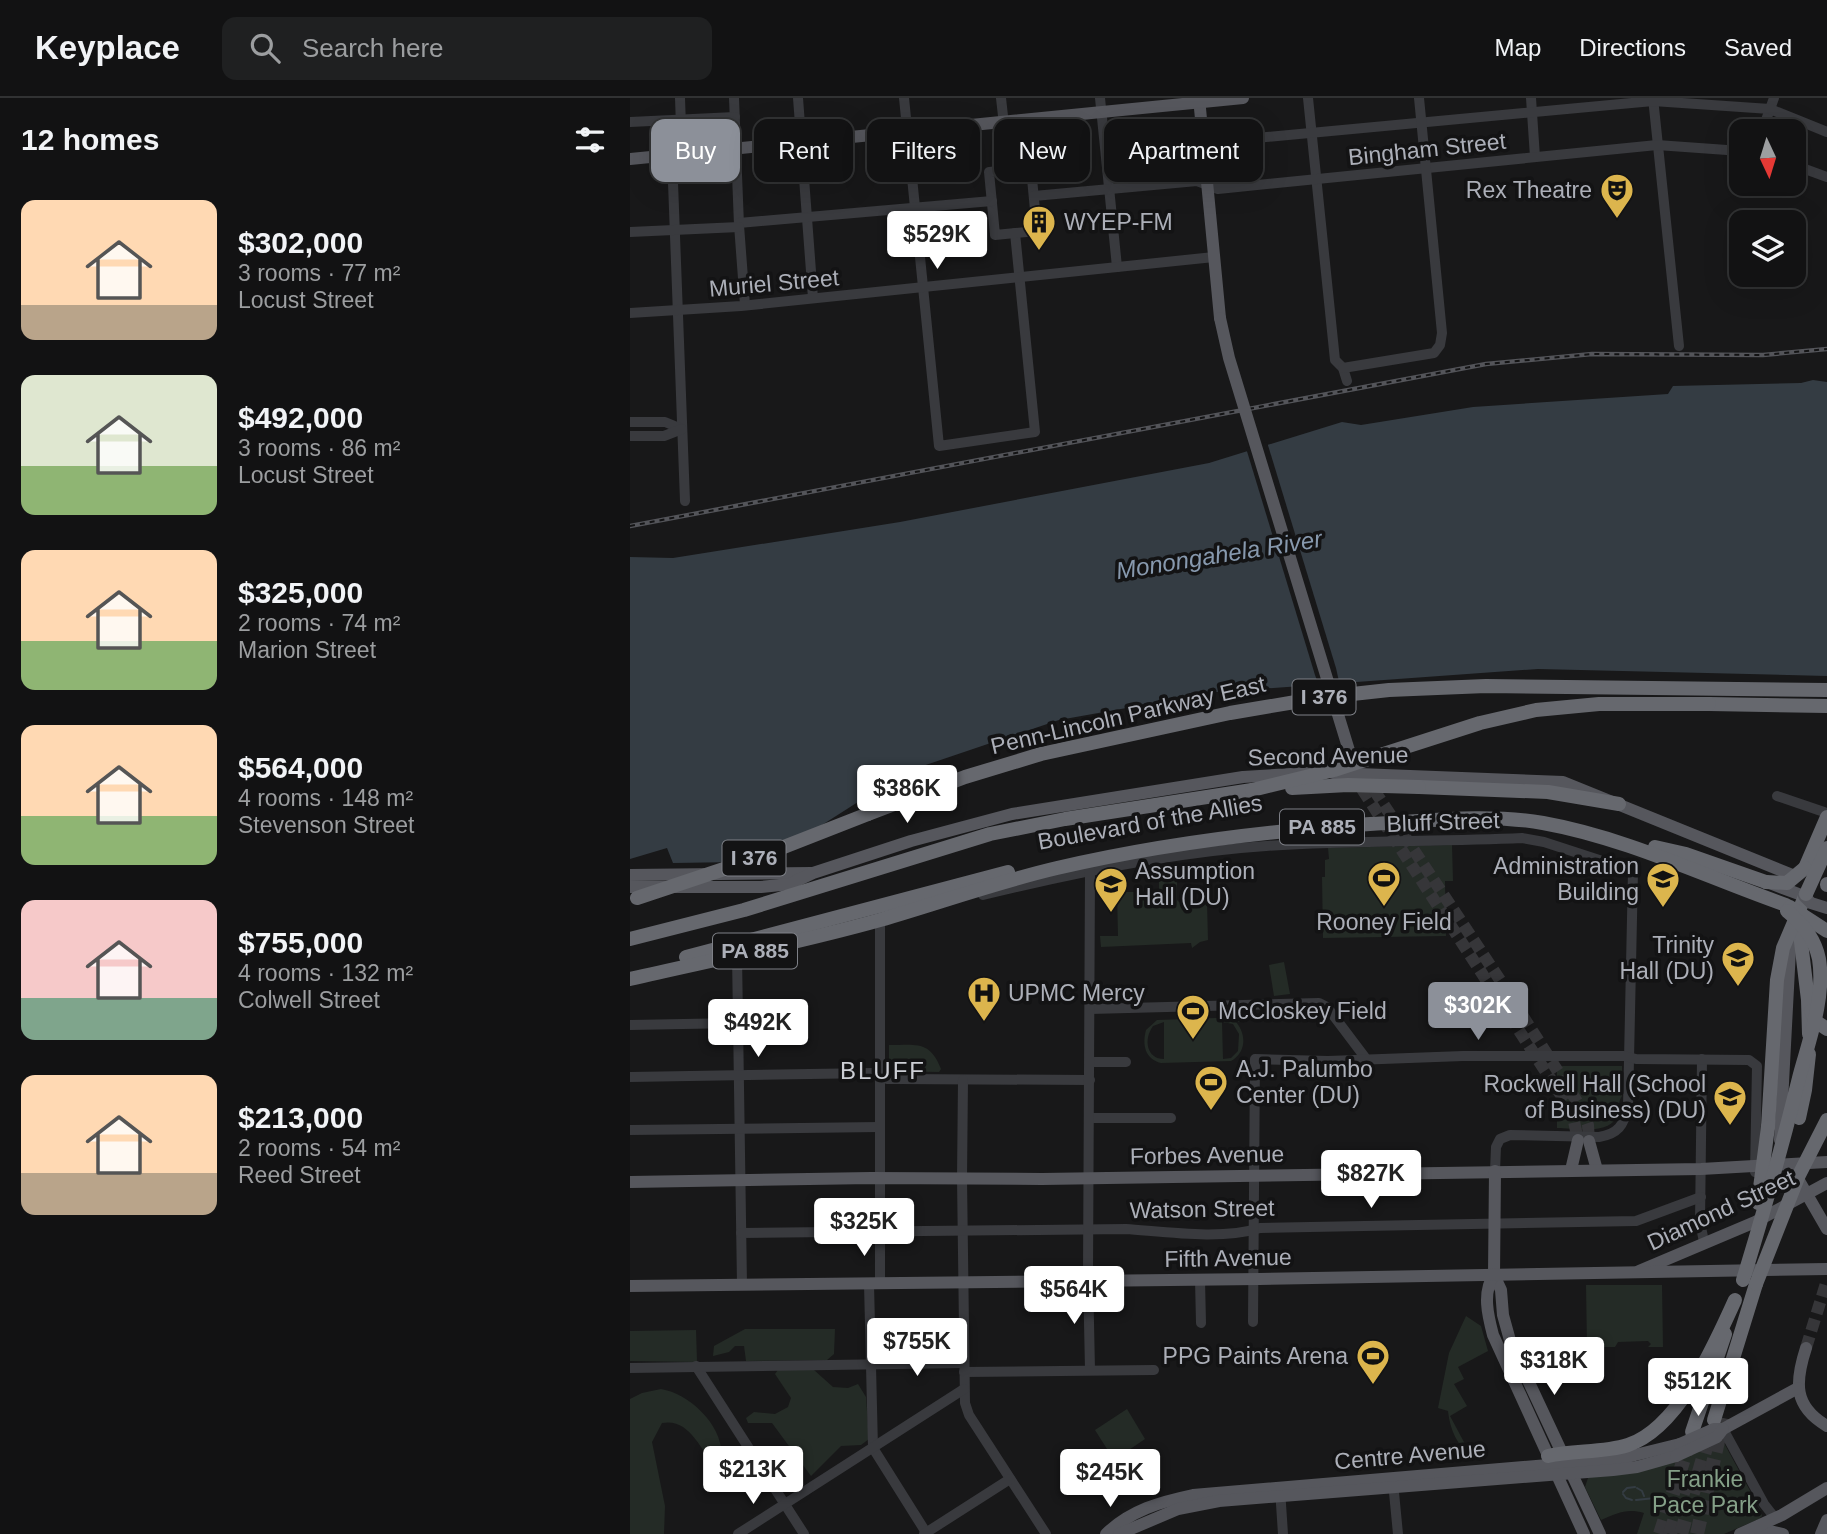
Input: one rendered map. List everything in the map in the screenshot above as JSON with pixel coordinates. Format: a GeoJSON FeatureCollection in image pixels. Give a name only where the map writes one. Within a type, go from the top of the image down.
{"type":"FeatureCollection","features":[{"type":"Feature","properties":{"kind":"highway","name":"Penn-Lincoln Parkway East"},"geometry":{"type":"LineString","coordinates":[[632,895],[736,865],[965,776],[1041,754],[1230,713],[1325,697],[1389,690],[1465,687],[1827,691]]}},
{"type":"Feature","properties":{"kind":"highway","name":"I 376"},"geometry":{"type":"LineString","coordinates":[[630,939],[769,903],[990,834],[1053,821],[1252,790],[1334,770],[1480,723],[1536,710],[1599,704],[1827,706]]}},
{"type":"Feature","properties":{"kind":"highway"},"geometry":{"type":"LineString","coordinates":[[1252,790],[1336,786],[1419,787],[1548,792],[1619,804]]}},
{"type":"Feature","properties":{"kind":"highway","name":"Boulevard of the Allies"},"geometry":{"type":"LineString","coordinates":[[630,971],[1066,857],[1259,824],[1310,819],[1494,810],[1554,817],[1730,868],[1766,882]]}},
{"type":"Feature","properties":{"kind":"highway"},"geometry":{"type":"LineString","coordinates":[[1766,882],[1787,883],[1800,872],[1826,815]]}},
{"type":"Feature","properties":{"kind":"highway","name":"Boulevard of the Allies"},"geometry":{"type":"LineString","coordinates":[[630,979],[880,920],[1055,868],[1190,843],[1317,827],[1483,818],[1512,819],[1572,829],[1691,868],[1763,897],[1790,912]]}},
{"type":"Feature","properties":{"kind":"highway"},"geometry":{"type":"LineString","coordinates":[[1749,1284],[1768,1127],[1777,980],[1790,912],[1805,895],[1827,848]]}},
{"type":"Feature","properties":{"kind":"highway"},"geometry":{"type":"LineString","coordinates":[[1662,849],[1790,912],[1827,920]]}},
{"type":"Feature","properties":{"kind":"highway"},"geometry":{"type":"LineString","coordinates":[[1800,872],[1801,887],[1805,895]]}},
{"type":"Feature","properties":{"kind":"highway"},"geometry":{"type":"LineString","coordinates":[[1790,912],[1806,915],[1827,931]]}},
{"type":"Feature","properties":{"kind":"highway"},"geometry":{"type":"LineString","coordinates":[[1749,1284],[1805,1090],[1810,1022],[1790,912]]}},
{"type":"Feature","properties":{"kind":"highway"},"geometry":{"type":"LineString","coordinates":[[1716,1426],[1815,1016],[1820,985],[1819,958],[1812,940],[1790,912]]}},
{"type":"Feature","properties":{"kind":"highway"},"geometry":{"type":"LineString","coordinates":[[1810,1022],[1827,1029]]}},
{"type":"Feature","properties":{"kind":"highway"},"geometry":{"type":"LineString","coordinates":[[1560,1464],[1628,1445],[1643,1438],[1660,1426],[1679,1405],[1735,1300],[1749,1284],[1827,1120]]}},
{"type":"Feature","properties":{"kind":"highway"},"geometry":{"type":"LineString","coordinates":[[1716,1426],[1717,1363],[1735,1300]]}},
{"type":"Feature","properties":{"kind":"main road"},"geometry":{"type":"LineString","coordinates":[[1033,119],[1199,100],[1243,98]]}},
{"type":"Feature","properties":{"kind":"main road"},"geometry":{"type":"LineString","coordinates":[[1199,100],[1200,119]]}},
{"type":"Feature","properties":{"kind":"main road"},"geometry":{"type":"LineString","coordinates":[[630,159],[651,157]]}},
{"type":"Feature","properties":{"kind":"main road"},"geometry":{"type":"LineString","coordinates":[[1207,182],[1220,318],[1229,358],[1351,757],[1368,790]]}},
{"type":"Feature","properties":{"kind":"main road","name":"Second Avenue"},"geometry":{"type":"LineString","coordinates":[[632,895],[796,883],[813,873],[936,833],[1037,808],[1262,775],[1358,773],[1558,781],[1800,872]]}},
{"type":"Feature","properties":{"kind":"main road","name":"Second Avenue"},"geometry":{"type":"LineString","coordinates":[[630,875],[813,873]]}},
{"type":"Feature","properties":{"kind":"main road","name":"Boulevard of the Allies"},"geometry":{"type":"LineString","coordinates":[[1766,882],[1827,903]]}},
{"type":"Feature","properties":{"kind":"main road","name":"Boulevard of the Allies"},"geometry":{"type":"LineString","coordinates":[[1805,895],[1811,903],[1827,908]]}},
{"type":"Feature","properties":{"kind":"main road"},"geometry":{"type":"LineString","coordinates":[[1790,912],[1779,1137],[1789,1164],[1827,1229]]}},
{"type":"Feature","properties":{"kind":"main road"},"geometry":{"type":"LineString","coordinates":[[1572,1170],[1583,1141],[1597,1170]]}},
{"type":"Feature","properties":{"kind":"main road","name":"Forbes Avenue"},"geometry":{"type":"LineString","coordinates":[[630,1182],[1701,1169],[1827,1162]]}},
{"type":"Feature","properties":{"kind":"main road"},"geometry":{"type":"LineString","coordinates":[[1494,1171],[1494,1275],[1502,1290],[1503,1315],[1511,1344],[1560,1464],[1584,1534]]}},
{"type":"Feature","properties":{"kind":"main road","name":"Diamond Street"},"geometry":{"type":"LineString","coordinates":[[1632,1274],[1755,1222],[1827,1183]]}},
{"type":"Feature","properties":{"kind":"main road","name":"Fifth Avenue"},"geometry":{"type":"LineString","coordinates":[[630,1286],[1632,1274],[1827,1269]]}},
{"type":"Feature","properties":{"kind":"main road"},"geometry":{"type":"LineString","coordinates":[[1806,1348],[1798,1373],[1798,1388],[1807,1409],[1827,1426]]}},
{"type":"Feature","properties":{"kind":"main road","name":"Centre Avenue"},"geometry":{"type":"LineString","coordinates":[[1393,1482],[1636,1457],[1678,1450],[1716,1426],[1798,1388]]}},
{"type":"Feature","properties":{"kind":"main road"},"geometry":{"type":"LineString","coordinates":[[1560,1464],[1600,1534]]}},
{"type":"Feature","properties":{"kind":"main road","name":"Centre Avenue"},"geometry":{"type":"LineString","coordinates":[[1106,1534],[1135,1512],[1159,1503],[1218,1491],[1280,1491],[1560,1464]]}},
{"type":"Feature","properties":{"kind":"main road"},"geometry":{"type":"LineString","coordinates":[[1740,1534],[1775,1518],[1827,1488]]}},
{"type":"Feature","properties":{"kind":"main road","name":"Centre Avenue"},"geometry":{"type":"LineString","coordinates":[[1119,1534],[1159,1516],[1191,1506],[1280,1491]]}},
{"type":"Feature","properties":{"kind":"main road"},"geometry":{"type":"LineString","coordinates":[[1775,1518],[1785,1534]]}},
{"type":"Feature","properties":{"kind":"main road"},"geometry":{"type":"LineString","coordinates":[[1821,1534],[1827,1520]]}},
{"type":"Feature","properties":{"kind":"main road"},"geometry":{"type":"LineString","coordinates":[[1754,1528],[1785,1534]]}},
{"type":"Feature","properties":{"kind":"street"},"geometry":{"type":"LineString","coordinates":[[680,98],[680,119],[735,117],[734,98]]}},
{"type":"Feature","properties":{"kind":"street"},"geometry":{"type":"LineString","coordinates":[[798,98],[799,119]]}},
{"type":"Feature","properties":{"kind":"street"},"geometry":{"type":"LineString","coordinates":[[904,98],[905,119]]}},
{"type":"Feature","properties":{"kind":"street"},"geometry":{"type":"LineString","coordinates":[[1001,98],[1004,119]]}},
{"type":"Feature","properties":{"kind":"street"},"geometry":{"type":"LineString","coordinates":[[1100,98],[1117,267]]}},
{"type":"Feature","properties":{"kind":"street"},"geometry":{"type":"LineString","coordinates":[[1308,98],[1335,360],[1343,368],[1347,381]]}},
{"type":"Feature","properties":{"kind":"street"},"geometry":{"type":"LineString","coordinates":[[1343,368],[1434,353],[1440,345],[1442,333],[1419,98]]}},
{"type":"Feature","properties":{"kind":"street"},"geometry":{"type":"LineString","coordinates":[[1531,98],[1535,157]]}},
{"type":"Feature","properties":{"kind":"street"},"geometry":{"type":"LineString","coordinates":[[1766,119],[1774,98]]}},
{"type":"Feature","properties":{"kind":"street"},"geometry":{"type":"LineString","coordinates":[[1263,138],[1653,99],[1770,109],[1827,132]]}},
{"type":"Feature","properties":{"kind":"street"},"geometry":{"type":"LineString","coordinates":[[1653,99],[1679,346]]}},
{"type":"Feature","properties":{"kind":"street"},"geometry":{"type":"LineString","coordinates":[[630,122],[651,121]]}},
{"type":"Feature","properties":{"kind":"street","name":"Bingham Street"},"geometry":{"type":"LineString","coordinates":[[1034,196],[1197,181],[1218,189],[1657,145],[1729,149]]}},
{"type":"Feature","properties":{"kind":"street"},"geometry":{"type":"LineString","coordinates":[[1806,169],[1827,177]]}},
{"type":"Feature","properties":{"kind":"street"},"geometry":{"type":"LineString","coordinates":[[994,172],[989,172],[995,235],[1037,231],[1033,182]]}},
{"type":"Feature","properties":{"kind":"street"},"geometry":{"type":"LineString","coordinates":[[676,182],[675,231],[685,501]]}},
{"type":"Feature","properties":{"kind":"street"},"geometry":{"type":"LineString","coordinates":[[737,182],[745,305]]}},
{"type":"Feature","properties":{"kind":"street"},"geometry":{"type":"LineString","coordinates":[[803,182],[813,299]]}},
{"type":"Feature","properties":{"kind":"street"},"geometry":{"type":"LineString","coordinates":[[911,182],[939,446],[1035,432],[1015,233]]}},
{"type":"Feature","properties":{"kind":"street"},"geometry":{"type":"LineString","coordinates":[[630,232],[675,231],[992,201]]}},
{"type":"Feature","properties":{"kind":"street","name":"Muriel Street"},"geometry":{"type":"LineString","coordinates":[[630,313],[813,299],[1214,257]]}},
{"type":"Feature","properties":{"kind":"street"},"geometry":{"type":"LineString","coordinates":[[630,422],[665,422],[682,429]]}},
{"type":"Feature","properties":{"kind":"street"},"geometry":{"type":"LineString","coordinates":[[630,436],[664,436],[682,429]]}},
{"type":"Feature","properties":{"kind":"street"},"geometry":{"type":"LineString","coordinates":[[1777,796],[1826,815]]}},
{"type":"Feature","properties":{"kind":"street","name":"Bluff Street"},"geometry":{"type":"LineString","coordinates":[[880,920],[1090,871],[1264,846],[1522,838],[1544,842],[1633,871],[1629,1057]]}},
{"type":"Feature","properties":{"kind":"street"},"geometry":{"type":"LineString","coordinates":[[1090,871],[1090,1370]]}},
{"type":"Feature","properties":{"kind":"street"},"geometry":{"type":"LineString","coordinates":[[880,920],[879,1233],[870,1363],[873,1448],[926,1534],[1010,1479]]}},
{"type":"Feature","properties":{"kind":"street"},"geometry":{"type":"LineString","coordinates":[[737,955],[742,1285]]}},
{"type":"Feature","properties":{"kind":"street"},"geometry":{"type":"LineString","coordinates":[[1090,1009],[1319,1003],[1327,1007],[1367,1060]]}},
{"type":"Feature","properties":{"kind":"street"},"geometry":{"type":"LineString","coordinates":[[630,1025],[737,1023]]}},
{"type":"Feature","properties":{"kind":"street"},"geometry":{"type":"LineString","coordinates":[[1253,1322],[1255,1059],[1367,1060],[1463,1056],[1749,1060],[1757,1066],[1755,1222]]}},
{"type":"Feature","properties":{"kind":"street"},"geometry":{"type":"LineString","coordinates":[[1494,1171],[1496,1147],[1500,1139],[1510,1135],[1599,1137],[1610,1136],[1619,1129],[1625,1120],[1628,1107],[1629,1057]]}},
{"type":"Feature","properties":{"kind":"street"},"geometry":{"type":"LineString","coordinates":[[1702,1059],[1700,1222],[1704,1242]]}},
{"type":"Feature","properties":{"kind":"street"},"geometry":{"type":"LineString","coordinates":[[1090,1062],[1126,1062]]}},
{"type":"Feature","properties":{"kind":"street"},"geometry":{"type":"LineString","coordinates":[[630,1077],[873,1073],[896,1079],[1090,1080]]}},
{"type":"Feature","properties":{"kind":"street"},"geometry":{"type":"LineString","coordinates":[[963,1080],[964,1389],[969,1415],[1046,1534]]}},
{"type":"Feature","properties":{"kind":"street"},"geometry":{"type":"LineString","coordinates":[[1089,1118],[1171,1118]]}},
{"type":"Feature","properties":{"kind":"street"},"geometry":{"type":"LineString","coordinates":[[630,1130],[879,1127]]}},
{"type":"Feature","properties":{"kind":"street","name":"Watson Street"},"geometry":{"type":"LineString","coordinates":[[741,1233],[962,1233],[1126,1229],[1189,1233],[1246,1232],[1260,1228],[1636,1222],[1701,1198]]}},
{"type":"Feature","properties":{"kind":"street"},"geometry":{"type":"LineString","coordinates":[[1200,1280],[1200,1323]]}},
{"type":"Feature","properties":{"kind":"street"},"geometry":{"type":"LineString","coordinates":[[630,1368],[870,1363],[1154,1370]]}},
{"type":"Feature","properties":{"kind":"street"},"geometry":{"type":"LineString","coordinates":[[696,1366],[804,1534]]}},
{"type":"Feature","properties":{"kind":"street"},"geometry":{"type":"LineString","coordinates":[[738,1534],[964,1389]]}},
{"type":"Feature","properties":{"kind":"street"},"geometry":{"type":"LineString","coordinates":[[1716,1426],[1775,1518]]}},
{"type":"Feature","properties":{"kind":"street"},"geometry":{"type":"LineString","coordinates":[[1393,1482],[1398,1534]]}},
{"type":"Feature","properties":{"kind":"street"},"geometry":{"type":"LineString","coordinates":[[1280,1491],[1283,1534]]}},
{"type":"Feature","properties":{"kind":"green space","name":"Rooney Field"},"geometry":{"type":"Polygon","coordinates":[[[1452,845],[1453,881],[1445,881],[1446,936],[1323,938],[1322,877],[1325,877],[1325,860],[1329,859],[1328,848],[1452,845]]]}},
{"type":"Feature","properties":{"kind":"green space"},"geometry":{"type":"Polygon","coordinates":[[[1177,878],[1179,902],[1207,902],[1208,940],[1192,948],[1191,943],[1101,947],[1100,936],[1118,936],[1117,892],[1159,892],[1159,880],[1177,878]]]}},
{"type":"Feature","properties":{"kind":"green space"},"geometry":{"type":"Polygon","coordinates":[[[1284,962],[1290,994],[1274,996],[1269,965],[1284,962]]]}},
{"type":"Feature","properties":{"kind":"green space","name":"McCloskey Field"},"geometry":{"type":"Polygon","coordinates":[[[1245,1017],[1245,1021],[1236,1022],[1242,1032],[1242,1049],[1231,1061],[1161,1063],[1148,1055],[1144,1041],[1146,1030],[1157,1020],[1245,1017]],[[1164,1022],[1153,1026],[1148,1037],[1148,1048],[1154,1056],[1164,1059],[1164,1022]],[[1222,1022],[1223,1059],[1231,1058],[1238,1051],[1239,1034],[1233,1024],[1222,1022]]]}},
{"type":"Feature","properties":{"kind":"green space"},"geometry":{"type":"Polygon","coordinates":[[[889,1045],[921,1046],[932,1053],[941,1069],[939,1072],[889,1071],[889,1045]]]}},
{"type":"Feature","properties":{"kind":"green space"},"geometry":{"type":"Polygon","coordinates":[[[1557,1066],[1622,1066],[1622,1096],[1612,1123],[1598,1129],[1557,1128],[1557,1066]]]}},
{"type":"Feature","properties":{"kind":"green space"},"geometry":{"type":"Polygon","coordinates":[[[1586,1285],[1662,1285],[1663,1347],[1648,1347],[1651,1344],[1648,1341],[1618,1342],[1615,1347],[1587,1347],[1586,1285]]]}},
{"type":"Feature","properties":{"kind":"green space"},"geometry":{"type":"Polygon","coordinates":[[[1466,1316],[1481,1326],[1488,1351],[1458,1367],[1464,1379],[1454,1384],[1467,1406],[1450,1416],[1472,1457],[1455,1437],[1448,1411],[1438,1408],[1449,1353],[1466,1316]]]}},
{"type":"Feature","properties":{"kind":"green space"},"geometry":{"type":"Polygon","coordinates":[[[745,1329],[835,1329],[834,1354],[827,1360],[746,1361],[744,1346],[735,1346],[729,1352],[713,1356],[714,1346],[745,1329]]]}},
{"type":"Feature","properties":{"kind":"green space"},"geometry":{"type":"Polygon","coordinates":[[[696,1330],[697,1362],[630,1361],[630,1331],[696,1330]]]}},
{"type":"Feature","properties":{"kind":"green space"},"geometry":{"type":"Polygon","coordinates":[[[778,1370],[814,1370],[833,1387],[848,1388],[858,1384],[866,1397],[869,1439],[861,1445],[841,1446],[811,1476],[772,1423],[748,1423],[746,1418],[754,1412],[775,1414],[788,1407],[791,1398],[775,1374],[778,1370]]]}},
{"type":"Feature","properties":{"kind":"green space"},"geometry":{"type":"Polygon","coordinates":[[[661,1389],[685,1398],[706,1416],[719,1440],[722,1452],[720,1465],[715,1465],[687,1430],[680,1425],[662,1423],[652,1442],[665,1506],[664,1534],[630,1534],[630,1399],[661,1389]]]}},
{"type":"Feature","properties":{"kind":"green space"},"geometry":{"type":"Polygon","coordinates":[[[1127,1409],[1145,1439],[1114,1460],[1095,1430],[1127,1409]]]}},
{"type":"Feature","properties":{"kind":"green space","name":"Frankie Pace Park"},"geometry":{"type":"Polygon","coordinates":[[[1719,1441],[1724,1443],[1761,1511],[1762,1516],[1759,1519],[1724,1534],[1637,1534],[1644,1513],[1632,1511],[1601,1520],[1585,1487],[1588,1478],[1719,1441]]]}},
{"type":"Feature","properties":{"kind":"water","name":"Monongahela River"},"geometry":{"type":"Polygon","coordinates":[[[1813,380],[1827,382],[1827,676],[1538,669],[1216,692],[1059,720],[905,772],[789,846],[738,862],[673,863],[667,848],[630,859],[630,557],[673,558],[900,522],[1209,463],[1342,422],[1361,425],[1473,407],[1668,394],[1673,386],[1801,383],[1813,380]]]}},
{"type":"Feature","properties":{"kind":"pier"},"geometry":{"type":"Polygon","coordinates":[[[1267,442],[1340,686],[1320,688],[1246,448],[1267,442]]]}},
{"type":"Feature","properties":{"kind":"waterway"},"geometry":{"type":"LineString","coordinates":[[1623,1492],[1627,1488],[1635,1487]]}},
{"type":"Feature","properties":{"kind":"waterway"},"geometry":{"type":"LineString","coordinates":[[1637,1488],[1644,1496]]}},
{"type":"Feature","properties":{"kind":"waterway"},"geometry":{"type":"LineString","coordinates":[[1623,1494],[1632,1500]]}},
{"type":"Feature","properties":{"kind":"waterway"},"geometry":{"type":"LineString","coordinates":[[1636,1500],[1655,1498]]}},
{"type":"Feature","properties":{"kind":"waterway"},"geometry":{"type":"LineString","coordinates":[[1663,1501],[1672,1507],[1686,1507],[1692,1514]]}},
{"type":"Feature","properties":{"kind":"tunnel"},"geometry":{"type":"LineString","coordinates":[[1362,789],[1572,1112],[1578,1140]]}},
{"type":"Feature","properties":{"kind":"tunnel"},"geometry":{"type":"LineString","coordinates":[[1374,790],[1583,1111],[1588,1125],[1589,1141]]}},
{"type":"Feature","properties":{"kind":"tunnel"},"geometry":{"type":"LineString","coordinates":[[1806,1348],[1827,1280]]}},
{"type":"Feature","properties":{"kind":"tunnel"},"geometry":{"type":"LineString","coordinates":[[1697,1534],[1724,1415]]}},
{"type":"Feature","properties":{"kind":"tunnel"},"geometry":{"type":"LineString","coordinates":[[1681,1534],[1710,1434]]}},
{"type":"Feature","properties":{"kind":"tunnel"},"geometry":{"type":"LineString","coordinates":[[1660,1534],[1689,1443]]}},
{"type":"Feature","properties":{"kind":"tunnel"},"geometry":{"type":"LineString","coordinates":[[1670,1534],[1689,1474]]}},
{"type":"Feature","properties":{"kind":"railway"},"geometry":{"type":"LineString","coordinates":[[630,526],[1486,364],[1592,354],[1763,355],[1827,349]]}},
{"type":"Feature","properties":{"kind":"place","name":"Rex Theatre"},"geometry":{"type":"Point","coordinates":[1617,220]}},
{"type":"Feature","properties":{"kind":"place","name":"WYEP-FM"},"geometry":{"type":"Point","coordinates":[1039,252]}},
{"type":"Feature","properties":{"kind":"place","name":"Rooney Field"},"geometry":{"type":"Point","coordinates":[1384,908]}},
{"type":"Feature","properties":{"kind":"place","name":"Administration Building"},"geometry":{"type":"Point","coordinates":[1663,909]}},
{"type":"Feature","properties":{"kind":"place","name":"Assumption Hall (DU)"},"geometry":{"type":"Point","coordinates":[1111,914]}},
{"type":"Feature","properties":{"kind":"place","name":"Trinity Hall (DU)"},"geometry":{"type":"Point","coordinates":[1738,988]}},
{"type":"Feature","properties":{"kind":"place","name":"UPMC Mercy"},"geometry":{"type":"Point","coordinates":[984,1023]}},
{"type":"Feature","properties":{"kind":"place","name":"McCloskey Field"},"geometry":{"type":"Point","coordinates":[1193,1041]}},
{"type":"Feature","properties":{"kind":"place","name":"A.J. Palumbo Center (DU)"},"geometry":{"type":"Point","coordinates":[1211,1112]}},
{"type":"Feature","properties":{"kind":"place","name":"Rockwell Hall (School of Business) (DU)"},"geometry":{"type":"Point","coordinates":[1730,1127]}},
{"type":"Feature","properties":{"kind":"place","name":"PPG Paints Arena"},"geometry":{"type":"Point","coordinates":[1373,1386]}},
{"type":"Feature","properties":{"kind":"district","name":"BLUFF"},"geometry":{"type":"Point","coordinates":[883,1071]}}]}
